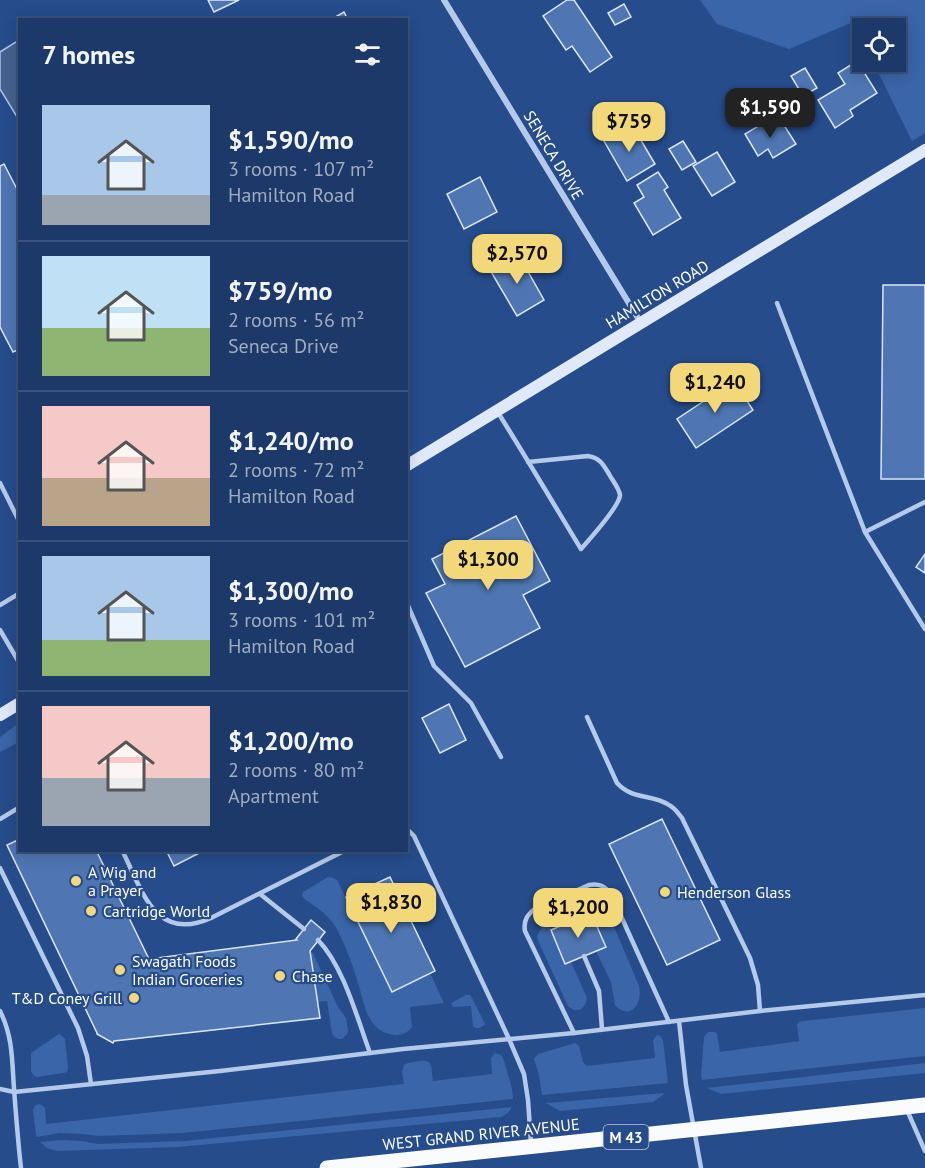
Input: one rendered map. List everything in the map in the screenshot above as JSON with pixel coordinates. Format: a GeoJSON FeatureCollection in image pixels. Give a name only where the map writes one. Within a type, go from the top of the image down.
{"type":"FeatureCollection","features":[{"type":"Feature","properties":{"kind":"main road","name":"WEST GRAND RIVER AVENUE"},"geometry":{"type":"LineString","coordinates":[[327,1168],[925,1105]]}},
{"type":"Feature","properties":{"kind":"street","name":"SENECA DRIVE"},"geometry":{"type":"LineString","coordinates":[[444,0],[640,323]]}},
{"type":"Feature","properties":{"kind":"street","name":"HAMILTON ROAD"},"geometry":{"type":"LineString","coordinates":[[408,465],[925,150]]}},
{"type":"Feature","properties":{"kind":"street"},"geometry":{"type":"LineString","coordinates":[[0,715],[18,704]]}},
{"type":"Feature","properties":{"kind":"lane"},"geometry":{"type":"LineString","coordinates":[[777,303],[865,532],[925,629]]}},
{"type":"Feature","properties":{"kind":"lane"},"geometry":{"type":"LineString","coordinates":[[497,411],[528,462],[540,481],[581,549],[616,506],[620,496],[601,462],[588,456],[528,462]]}},
{"type":"Feature","properties":{"kind":"lane"},"geometry":{"type":"LineString","coordinates":[[0,483],[18,520]]}},
{"type":"Feature","properties":{"kind":"lane"},"geometry":{"type":"LineString","coordinates":[[865,532],[925,502]]}},
{"type":"Feature","properties":{"kind":"lane"},"geometry":{"type":"LineString","coordinates":[[0,605],[18,594]]}},
{"type":"Feature","properties":{"kind":"lane"},"geometry":{"type":"LineString","coordinates":[[408,606],[434,666],[471,703],[501,757]]}},
{"type":"Feature","properties":{"kind":"lane"},"geometry":{"type":"LineString","coordinates":[[0,630],[18,661]]}},
{"type":"Feature","properties":{"kind":"lane"},"geometry":{"type":"LineString","coordinates":[[586,717],[617,783],[637,796],[646,796],[669,805],[682,818],[750,958],[758,985],[760,1011]]}},
{"type":"Feature","properties":{"kind":"lane"},"geometry":{"type":"LineString","coordinates":[[0,819],[18,808]]}},
{"type":"Feature","properties":{"kind":"lane"},"geometry":{"type":"LineString","coordinates":[[408,830],[414,836],[524,1074],[532,1147]]}},
{"type":"Feature","properties":{"kind":"lane"},"geometry":{"type":"LineString","coordinates":[[123,852],[150,907],[167,921],[190,925],[200,923],[342,852]]}},
{"type":"Feature","properties":{"kind":"lane"},"geometry":{"type":"LineString","coordinates":[[0,868],[83,1042],[91,1083]]}},
{"type":"Feature","properties":{"kind":"lane"},"geometry":{"type":"LineString","coordinates":[[574,1033],[524,925],[529,913],[536,908],[589,885],[600,884],[611,894],[669,1022]]}},
{"type":"Feature","properties":{"kind":"lane"},"geometry":{"type":"LineString","coordinates":[[260,894],[304,929]]}},
{"type":"Feature","properties":{"kind":"lane"},"geometry":{"type":"LineString","coordinates":[[558,899],[569,922]]}},
{"type":"Feature","properties":{"kind":"lane"},"geometry":{"type":"LineString","coordinates":[[318,940],[339,971],[370,1053]]}},
{"type":"Feature","properties":{"kind":"lane"},"geometry":{"type":"LineString","coordinates":[[584,956],[598,991],[602,1029]]}},
{"type":"Feature","properties":{"kind":"lane"},"geometry":{"type":"LineString","coordinates":[[0,1089],[14,1092],[925,995]]}},
{"type":"Feature","properties":{"kind":"lane"},"geometry":{"type":"LineString","coordinates":[[0,1011],[11,1043],[21,1168]]}},
{"type":"Feature","properties":{"kind":"lane"},"geometry":{"type":"LineString","coordinates":[[680,1021],[686,1085],[700,1168]]}},
{"type":"Feature","properties":{"kind":"lane"},"geometry":{"type":"LineString","coordinates":[[906,1107],[925,1151]]}},
{"type":"Feature","properties":{"kind":"shaded area"},"geometry":{"type":"Polygon","coordinates":[[[700,0],[925,0],[925,133],[912,141],[878,72],[906,72],[906,18],[852,18],[852,22],[789,49],[717,24],[700,0]]]}},
{"type":"Feature","properties":{"kind":"shaded area"},"geometry":{"type":"Polygon","coordinates":[[[18,41],[17,117],[0,89],[0,52],[18,41]]]}},
{"type":"Feature","properties":{"kind":"shaded area"},"geometry":{"type":"Polygon","coordinates":[[[18,724],[18,743],[0,752],[0,737],[18,724]]]}},
{"type":"Feature","properties":{"kind":"shaded area"},"geometry":{"type":"Polygon","coordinates":[[[328,877],[337,880],[392,991],[430,973],[444,1003],[410,1007],[412,1027],[407,1032],[396,1035],[384,1032],[378,1029],[370,1019],[352,963],[338,931],[327,917],[302,896],[303,892],[328,877]]]}},
{"type":"Feature","properties":{"kind":"shaded area"},"geometry":{"type":"Polygon","coordinates":[[[595,902],[600,903],[607,910],[639,986],[639,999],[631,1011],[626,1012],[615,1005],[611,982],[596,951],[606,946],[591,913],[581,917],[580,912],[583,908],[595,902]]]}},
{"type":"Feature","properties":{"kind":"shaded area"},"geometry":{"type":"Polygon","coordinates":[[[543,925],[549,925],[565,964],[571,962],[587,998],[580,1010],[574,1010],[568,1006],[539,943],[537,936],[543,925]]]}},
{"type":"Feature","properties":{"kind":"shaded area"},"geometry":{"type":"Polygon","coordinates":[[[310,951],[338,1007],[346,1018],[348,1030],[342,1039],[336,1038],[332,1033],[327,1001],[317,1002],[310,951]]]}},
{"type":"Feature","properties":{"kind":"shaded area"},"geometry":{"type":"Polygon","coordinates":[[[466,995],[472,998],[485,1025],[479,1028],[473,1026],[471,1006],[453,1007],[451,1003],[466,995]]]}},
{"type":"Feature","properties":{"kind":"shaded area"},"geometry":{"type":"Polygon","coordinates":[[[925,1008],[925,1056],[702,1080],[704,1037],[708,1032],[717,1034],[720,1052],[799,1041],[797,1025],[803,1021],[925,1008]]]}},
{"type":"Feature","properties":{"kind":"shaded area"},"geometry":{"type":"Polygon","coordinates":[[[59,1034],[65,1039],[67,1072],[37,1077],[33,1075],[31,1053],[59,1034]]]}},
{"type":"Feature","properties":{"kind":"shaded area"},"geometry":{"type":"Polygon","coordinates":[[[657,1035],[663,1040],[668,1083],[542,1095],[534,1059],[538,1054],[575,1043],[579,1046],[583,1062],[587,1066],[655,1058],[653,1040],[657,1035]]]}},
{"type":"Feature","properties":{"kind":"shaded area"},"geometry":{"type":"Polygon","coordinates":[[[495,1053],[503,1058],[513,1099],[183,1133],[100,1136],[59,1133],[37,1137],[36,1135],[33,1110],[38,1104],[45,1108],[46,1124],[404,1084],[402,1072],[404,1065],[419,1061],[429,1063],[433,1081],[492,1074],[491,1058],[495,1053]]]}},
{"type":"Feature","properties":{"kind":"shaded area"},"geometry":{"type":"Polygon","coordinates":[[[925,1063],[925,1073],[721,1094],[707,1088],[925,1063]]]}},
{"type":"Feature","properties":{"kind":"shaded area"},"geometry":{"type":"Polygon","coordinates":[[[665,1093],[653,1102],[560,1111],[546,1103],[665,1093]]]}},
{"type":"Feature","properties":{"kind":"shaded area"},"geometry":{"type":"Polygon","coordinates":[[[512,1107],[501,1117],[178,1147],[56,1151],[40,1142],[60,1140],[97,1144],[185,1141],[512,1107]]]}},
{"type":"Feature","properties":{"kind":"building"},"geometry":{"type":"Polygon","coordinates":[[[208,0],[239,0],[214,12],[208,0]]]}},
{"type":"Feature","properties":{"kind":"building"},"geometry":{"type":"Polygon","coordinates":[[[567,0],[574,0],[612,57],[590,72],[572,46],[566,50],[543,16],[567,0]]]}},
{"type":"Feature","properties":{"kind":"building"},"geometry":{"type":"Polygon","coordinates":[[[624,4],[631,17],[615,25],[608,13],[624,4]]]}},
{"type":"Feature","properties":{"kind":"building"},"geometry":{"type":"Polygon","coordinates":[[[344,12],[347,18],[334,18],[344,12]]]}},
{"type":"Feature","properties":{"kind":"building"},"geometry":{"type":"Polygon","coordinates":[[[852,64],[852,72],[864,72],[877,93],[850,110],[853,116],[835,128],[818,100],[845,84],[838,73],[852,64]]]}},
{"type":"Feature","properties":{"kind":"building"},"geometry":{"type":"Polygon","coordinates":[[[805,68],[817,88],[803,96],[791,76],[805,68]]]}},
{"type":"Feature","properties":{"kind":"building"},"geometry":{"type":"Polygon","coordinates":[[[770,119],[775,127],[782,122],[796,144],[773,158],[768,149],[758,156],[745,134],[770,119]]]}},
{"type":"Feature","properties":{"kind":"building"},"geometry":{"type":"Polygon","coordinates":[[[632,125],[655,164],[627,181],[604,141],[632,125]]]}},
{"type":"Feature","properties":{"kind":"building"},"geometry":{"type":"Polygon","coordinates":[[[683,141],[696,162],[682,170],[669,149],[683,141]]]}},
{"type":"Feature","properties":{"kind":"building"},"geometry":{"type":"Polygon","coordinates":[[[717,152],[735,182],[712,196],[693,166],[717,152]]]}},
{"type":"Feature","properties":{"kind":"building"},"geometry":{"type":"Polygon","coordinates":[[[4,164],[18,191],[18,350],[13,352],[0,327],[0,166],[4,164]]]}},
{"type":"Feature","properties":{"kind":"building"},"geometry":{"type":"Polygon","coordinates":[[[658,172],[668,187],[664,190],[681,218],[653,235],[634,203],[644,197],[637,185],[658,172]]]}},
{"type":"Feature","properties":{"kind":"building"},"geometry":{"type":"Polygon","coordinates":[[[480,177],[497,212],[464,229],[447,194],[480,177]]]}},
{"type":"Feature","properties":{"kind":"building"},"geometry":{"type":"Polygon","coordinates":[[[518,254],[544,300],[517,316],[490,270],[518,254]]]}},
{"type":"Feature","properties":{"kind":"building"},"geometry":{"type":"Polygon","coordinates":[[[883,285],[925,285],[925,479],[881,479],[883,285]]]}},
{"type":"Feature","properties":{"kind":"building"},"geometry":{"type":"Polygon","coordinates":[[[734,381],[753,410],[696,448],[677,419],[734,381]]]}},
{"type":"Feature","properties":{"kind":"building"},"geometry":{"type":"Polygon","coordinates":[[[516,516],[550,581],[523,595],[540,628],[465,667],[426,593],[445,584],[432,559],[516,516]]]}},
{"type":"Feature","properties":{"kind":"building"},"geometry":{"type":"Polygon","coordinates":[[[925,554],[925,573],[916,567],[925,554]]]}},
{"type":"Feature","properties":{"kind":"building"},"geometry":{"type":"Polygon","coordinates":[[[449,704],[466,740],[440,753],[422,718],[449,704]]]}},
{"type":"Feature","properties":{"kind":"building","name":"Henderson Glass"},"geometry":{"type":"Polygon","coordinates":[[[662,819],[720,940],[667,965],[609,844],[662,819]]]}},
{"type":"Feature","properties":{"kind":"building"},"geometry":{"type":"Polygon","coordinates":[[[18,840],[18,852],[97,852],[149,959],[297,940],[311,920],[325,932],[310,951],[320,1018],[114,1041],[113,1043],[97,1034],[7,845],[18,840]]]}},
{"type":"Feature","properties":{"kind":"building"},"geometry":{"type":"Polygon","coordinates":[[[167,852],[201,852],[174,866],[167,852]]]}},
{"type":"Feature","properties":{"kind":"building"},"geometry":{"type":"Polygon","coordinates":[[[390,877],[435,971],[392,992],[346,897],[390,877]]]}},
{"type":"Feature","properties":{"kind":"building"},"geometry":{"type":"Polygon","coordinates":[[[591,913],[606,947],[565,964],[551,930],[591,913]]]}},
{"type":"Feature","properties":{"kind":"place","name":"A Wig and a Prayer"},"geometry":{"type":"Point","coordinates":[76,881]}},
{"type":"Feature","properties":{"kind":"place","name":"Henderson Glass"},"geometry":{"type":"Point","coordinates":[665,892]}},
{"type":"Feature","properties":{"kind":"place","name":"Cartridge World"},"geometry":{"type":"Point","coordinates":[91,911]}},
{"type":"Feature","properties":{"kind":"place","name":"Swagath Foods Indian Groceries"},"geometry":{"type":"Point","coordinates":[120,970]}},
{"type":"Feature","properties":{"kind":"place","name":"Chase"},"geometry":{"type":"Point","coordinates":[280,976]}},
{"type":"Feature","properties":{"kind":"place","name":"T&D Coney Grill"},"geometry":{"type":"Point","coordinates":[134,998]}}]}
